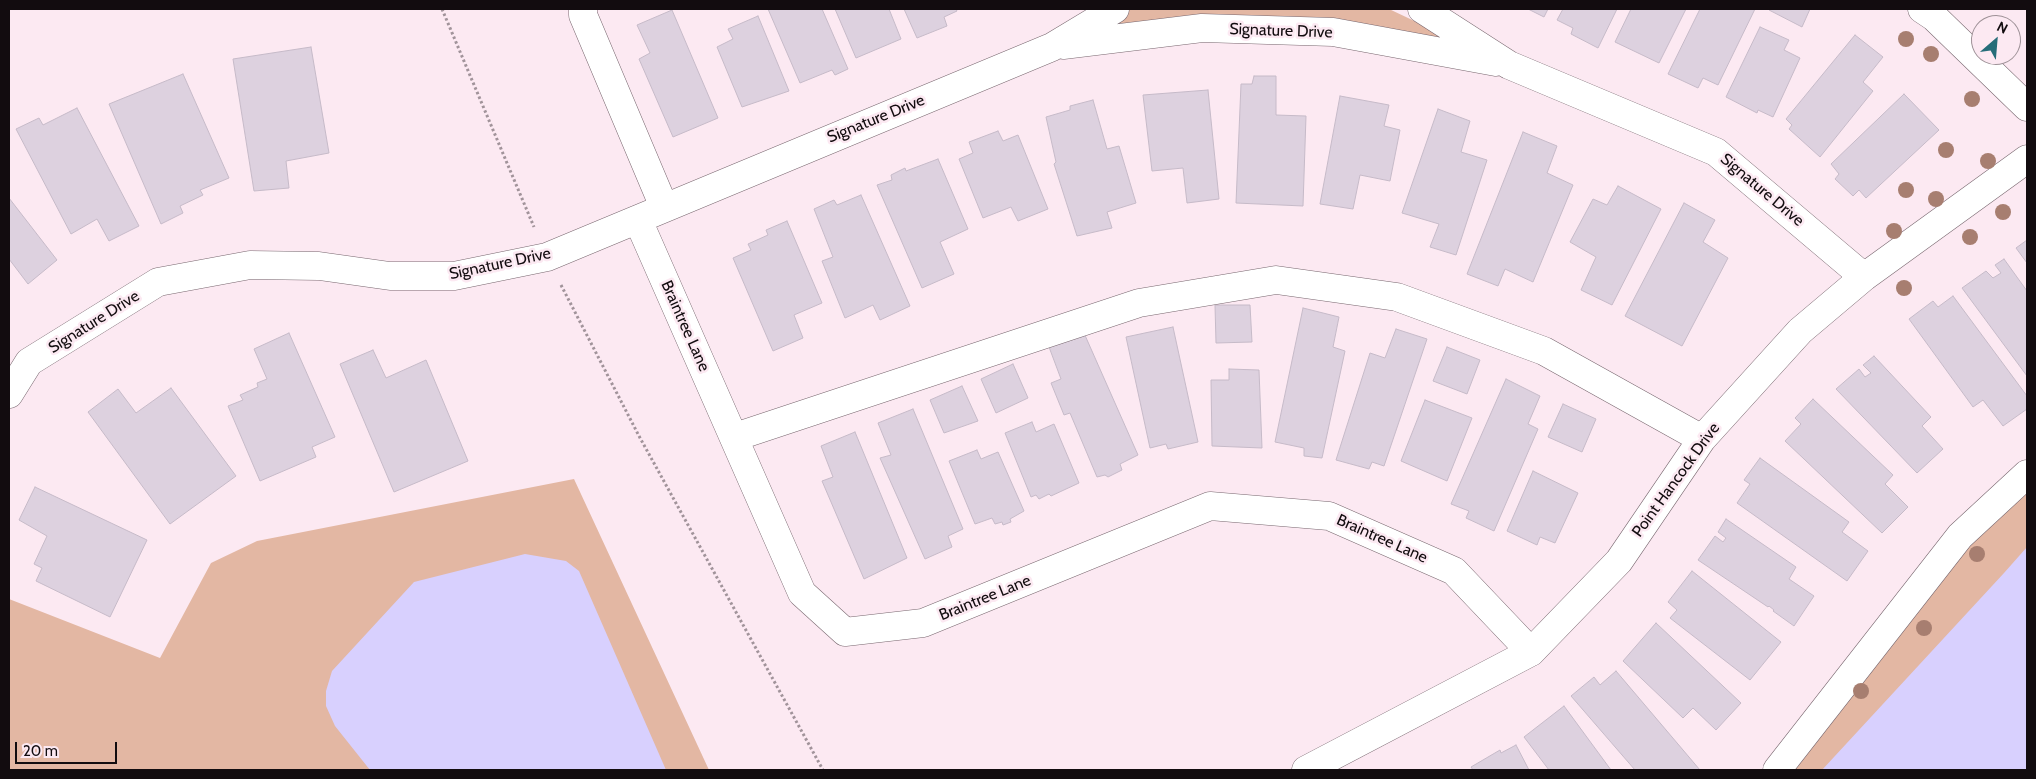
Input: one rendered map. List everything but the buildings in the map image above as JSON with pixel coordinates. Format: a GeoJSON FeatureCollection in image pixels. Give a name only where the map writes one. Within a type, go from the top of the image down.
{"type":"FeatureCollection","features":[{"type":"Feature","properties":{"kind":"street"},"geometry":{"type":"LineString","coordinates":[[582,9],[664,207]]}},
{"type":"Feature","properties":{"kind":"street","name":"Signature Drive"},"geometry":{"type":"LineString","coordinates":[[9,394],[29,362],[158,282],[250,266],[319,266],[390,276],[454,276],[547,257],[1052,47],[1115,9]]}},
{"type":"Feature","properties":{"kind":"street","name":"Signature Drive"},"geometry":{"type":"LineString","coordinates":[[1422,9],[1509,65],[1716,152],[1864,278]]}},
{"type":"Feature","properties":{"kind":"street"},"geometry":{"type":"LineString","coordinates":[[1922,9],[1934,17],[2027,107]]}},
{"type":"Feature","properties":{"kind":"street","name":"Signature Drive"},"geometry":{"type":"LineString","coordinates":[[1052,47],[1202,28],[1333,32],[1509,65]]}},
{"type":"Feature","properties":{"kind":"street","name":"Point Hancock Drive"},"geometry":{"type":"LineString","coordinates":[[1306,770],[1531,652],[1619,560],[1702,439],[1800,331],[1864,278],[2027,159]]}},
{"type":"Feature","properties":{"kind":"street","name":"Braintree Lane"},"geometry":{"type":"LineString","coordinates":[[638,220],[802,593],[845,632],[923,623],[1210,506],[1329,516],[1454,571],[1531,652]]}},
{"type":"Feature","properties":{"kind":"street"},"geometry":{"type":"LineString","coordinates":[[735,437],[1139,302],[1276,280],[1397,297],[1544,350],[1702,439]]}},
{"type":"Feature","properties":{"kind":"street"},"geometry":{"type":"LineString","coordinates":[[1777,770],[1960,536],[2027,474]]}},
{"type":"Feature","properties":{"kind":"path"},"geometry":{"type":"LineString","coordinates":[[442,9],[547,257],[644,444],[823,770]]}},
{"type":"Feature","properties":{"kind":"shaded area"},"geometry":{"type":"Polygon","coordinates":[[[1126,9],[1389,9],[1425,26],[1442,38],[1440,41],[1166,26],[1093,25],[1126,9]]]}},
{"type":"Feature","properties":{"kind":"shaded area"},"geometry":{"type":"Polygon","coordinates":[[[574,479],[709,770],[9,770],[9,599],[160,658],[211,563],[257,541],[574,479]]]}},
{"type":"Feature","properties":{"kind":"shaded area"},"geometry":{"type":"Polygon","coordinates":[[[2027,481],[2027,770],[1780,770],[1895,627],[2027,481]]]}},
{"type":"Feature","properties":{"kind":"shaded area"},"geometry":{"type":"Polygon","coordinates":[[[2027,547],[2027,770],[1822,770],[2004,573],[2027,547]]]}},
{"type":"Feature","properties":{"kind":"shaded area"},"geometry":{"type":"Polygon","coordinates":[[[525,554],[566,561],[579,571],[666,770],[370,770],[335,726],[326,706],[326,691],[332,671],[414,582],[525,554]]]}}]}
